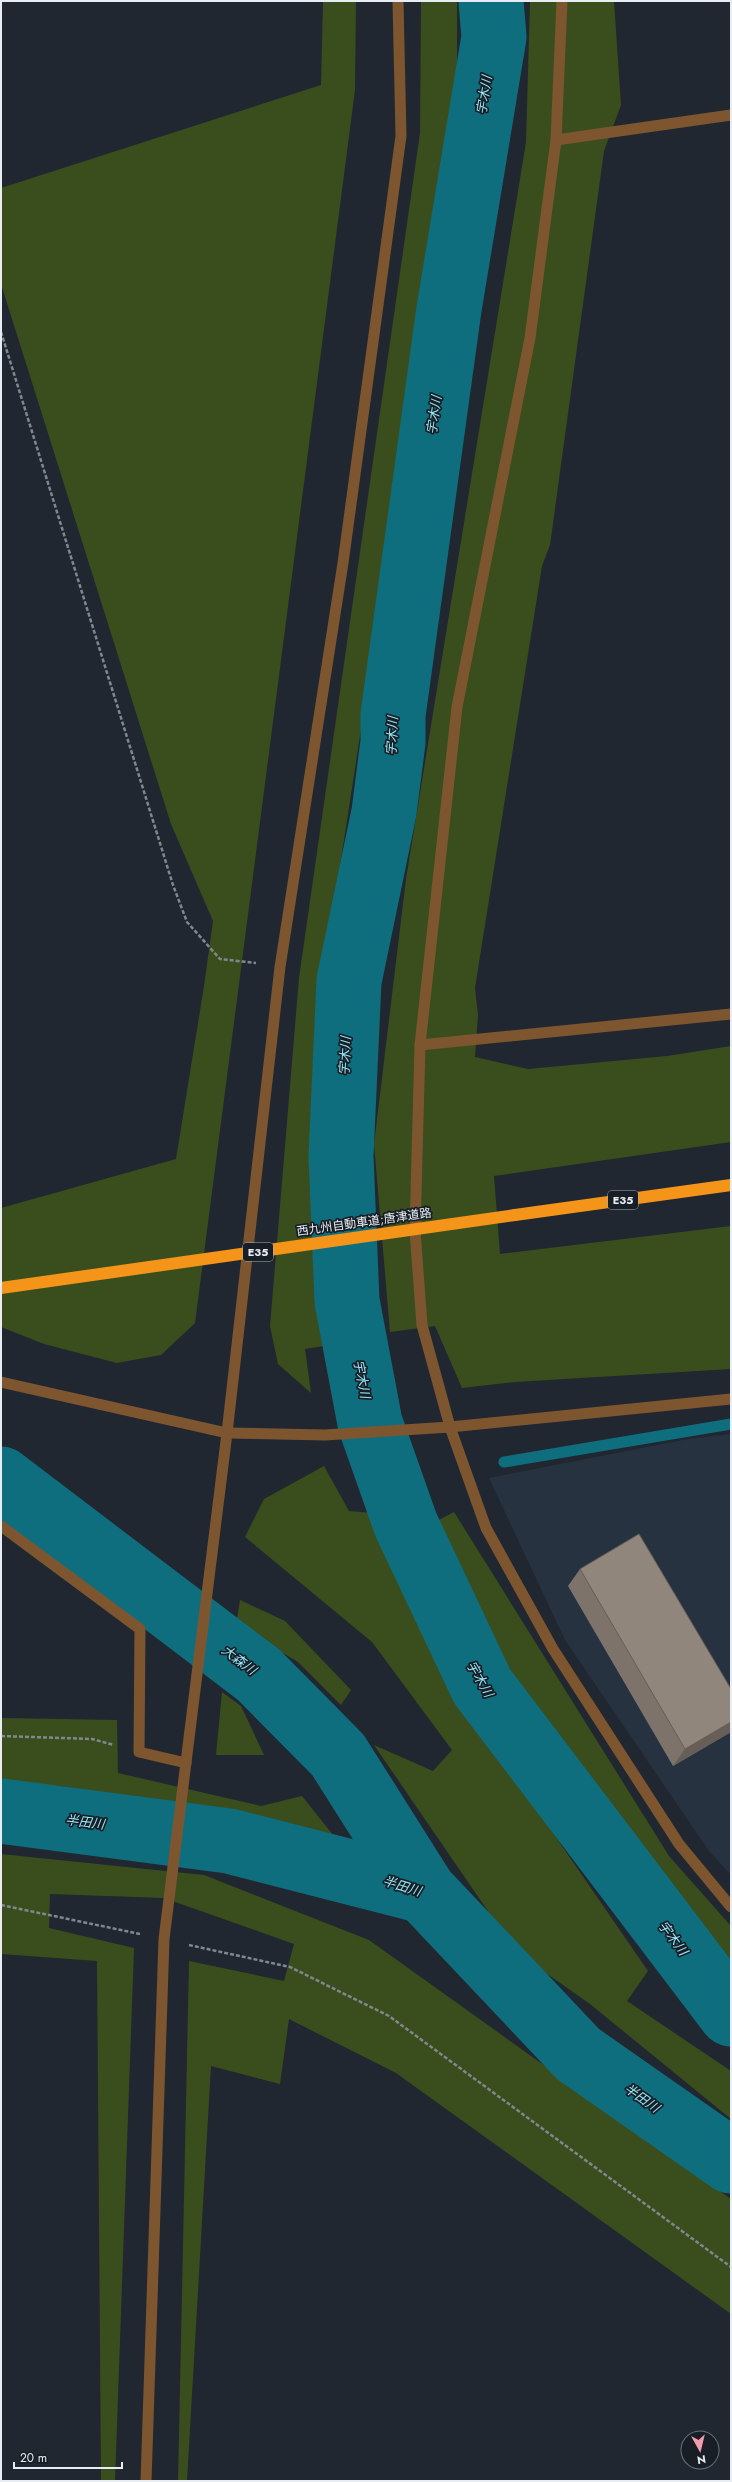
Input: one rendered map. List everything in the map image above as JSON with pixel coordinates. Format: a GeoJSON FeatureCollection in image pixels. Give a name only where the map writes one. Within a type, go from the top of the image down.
{"type":"FeatureCollection","features":[{"type":"Feature","properties":{"kind":"highway","name":"西九州自動車道;唐津道路"},"geometry":{"type":"LineString","coordinates":[[1,1288],[731,1185]]}},
{"type":"Feature","properties":{"kind":"street"},"geometry":{"type":"LineString","coordinates":[[146,2481],[164,1939],[208,1587],[280,966],[343,563],[401,136],[398,1]]}},
{"type":"Feature","properties":{"kind":"street"},"geometry":{"type":"LineString","coordinates":[[562,1],[556,140],[530,338],[457,707],[420,1045],[415,1231],[422,1325],[450,1427],[486,1528],[553,1649],[678,1844],[731,1907]]}},
{"type":"Feature","properties":{"kind":"street"},"geometry":{"type":"LineString","coordinates":[[556,140],[731,115]]}},
{"type":"Feature","properties":{"kind":"street"},"geometry":{"type":"LineString","coordinates":[[420,1045],[731,1014]]}},
{"type":"Feature","properties":{"kind":"street"},"geometry":{"type":"LineString","coordinates":[[1,1382],[226,1433],[325,1435],[450,1427],[731,1399]]}},
{"type":"Feature","properties":{"kind":"street"},"geometry":{"type":"LineString","coordinates":[[1,1526],[140,1629],[139,1752],[186,1763]]}},
{"type":"Feature","properties":{"kind":"path"},"geometry":{"type":"LineString","coordinates":[[1,332],[171,878],[187,922],[220,959],[280,966]]}},
{"type":"Feature","properties":{"kind":"path"},"geometry":{"type":"LineString","coordinates":[[1,1736],[92,1739],[139,1752]]}},
{"type":"Feature","properties":{"kind":"path"},"geometry":{"type":"LineString","coordinates":[[1,1905],[290,1967],[389,2016],[731,2266]]}},
{"type":"Feature","properties":{"kind":"shaded area"},"geometry":{"type":"Polygon","coordinates":[[[731,1434],[731,1875],[709,1851],[565,1640],[489,1478],[688,1439],[731,1434]]]}},
{"type":"Feature","properties":{"kind":"green space"},"geometry":{"type":"Polygon","coordinates":[[[323,1],[356,1],[355,90],[195,1323],[161,1355],[117,1363],[44,1344],[1,1327],[1,1208],[176,1159],[213,921],[171,824],[1,284],[1,188],[321,85],[323,1]]]}},
{"type":"Feature","properties":{"kind":"green space"},"geometry":{"type":"Polygon","coordinates":[[[421,1],[457,1],[457,106],[334,905],[310,1159],[330,1345],[305,1349],[311,1393],[278,1364],[270,1326],[299,978],[420,133],[421,1]]]}},
{"type":"Feature","properties":{"kind":"green space"},"geometry":{"type":"Polygon","coordinates":[[[530,1],[614,1],[621,105],[604,151],[550,545],[542,566],[475,988],[478,1015],[475,1057],[528,1069],[667,1056],[731,1046],[731,1142],[494,1176],[500,1254],[731,1226],[731,1369],[515,1382],[462,1388],[435,1326],[390,1332],[374,1144],[406,879],[526,142],[530,1]]]}},
{"type":"Feature","properties":{"kind":"green space"},"geometry":{"type":"Polygon","coordinates":[[[324,1466],[349,1511],[373,1513],[458,1695],[648,1971],[627,2001],[731,2071],[731,2119],[590,2004],[516,1952],[374,1745],[433,1771],[452,1750],[372,1642],[245,1537],[264,1499],[324,1466]]]}},
{"type":"Feature","properties":{"kind":"green space"},"geometry":{"type":"Polygon","coordinates":[[[454,1512],[669,1856],[731,1926],[731,1962],[637,1860],[500,1655],[437,1521],[454,1512]]]}},
{"type":"Feature","properties":{"kind":"green space"},"geometry":{"type":"Polygon","coordinates":[[[240,1600],[285,1621],[351,1690],[341,1705],[298,1662],[236,1625],[240,1600]]]}},
{"type":"Feature","properties":{"kind":"green space"},"geometry":{"type":"Polygon","coordinates":[[[222,1692],[241,1706],[264,1755],[216,1755],[222,1692]]]}},
{"type":"Feature","properties":{"kind":"green space"},"geometry":{"type":"Polygon","coordinates":[[[1,1718],[117,1720],[118,1773],[261,1806],[302,1796],[337,1840],[322,1854],[251,1819],[61,1786],[1,1785],[1,1718]]]}},
{"type":"Feature","properties":{"kind":"green space"},"geometry":{"type":"Polygon","coordinates":[[[1,1854],[204,1875],[369,1940],[731,2199],[731,2314],[396,2073],[289,2019],[280,2084],[211,2066],[187,2481],[178,2481],[189,1961],[284,1981],[294,1944],[164,1898],[50,1894],[49,1928],[134,1948],[115,2481],[101,2481],[97,1961],[1,1954],[1,1854]]]}},
{"type":"Feature","properties":{"kind":"building"},"geometry":{"type":"Polygon","coordinates":[[[639,1534],[731,1689],[731,1722],[685,1749],[580,1569],[639,1534]]]}},
{"type":"Feature","properties":{"kind":"waterway","name":"宇木川"},"geometry":{"type":"LineString","coordinates":[[491,1],[494,37],[449,309],[393,715],[393,742],[384,812],[349,981],[341,1156],[347,1301],[370,1423],[406,1525],[482,1686],[731,2014]]}},
{"type":"Feature","properties":{"kind":"waterway"},"geometry":{"type":"LineString","coordinates":[[504,1462],[731,1424]]}},
{"type":"Feature","properties":{"kind":"waterway","name":"大森川"},"geometry":{"type":"LineString","coordinates":[[1,1479],[259,1675],[338,1755],[424,1891],[578,2054],[731,2161]]}},
{"type":"Feature","properties":{"kind":"waterway","name":"半田川"},"geometry":{"type":"LineString","coordinates":[[1,1811],[229,1841],[424,1891]]}}]}
